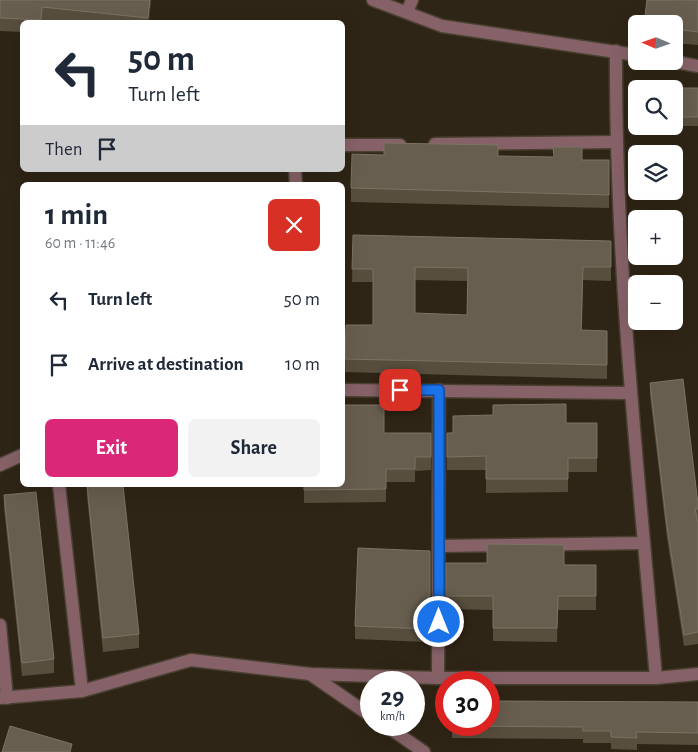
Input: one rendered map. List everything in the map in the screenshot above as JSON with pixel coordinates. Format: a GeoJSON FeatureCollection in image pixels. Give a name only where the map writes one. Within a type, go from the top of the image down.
{"type":"FeatureCollection","features":[{"type":"Feature","properties":{"kind":"street"},"geometry":{"type":"LineString","coordinates":[[373,0],[410,6],[442,26],[628,53]]}},
{"type":"Feature","properties":{"kind":"street"},"geometry":{"type":"LineString","coordinates":[[616,51],[615,142],[630,393],[656,678]]}},
{"type":"Feature","properties":{"kind":"street"},"geometry":{"type":"LineString","coordinates":[[683,63],[698,66]]}},
{"type":"Feature","properties":{"kind":"street"},"geometry":{"type":"LineString","coordinates":[[345,145],[615,142]]}},
{"type":"Feature","properties":{"kind":"street"},"geometry":{"type":"LineString","coordinates":[[345,390],[630,393]]}},
{"type":"Feature","properties":{"kind":"street"},"geometry":{"type":"LineString","coordinates":[[438,671],[439,390]]}},
{"type":"Feature","properties":{"kind":"street"},"geometry":{"type":"LineString","coordinates":[[0,465],[20,456]]}},
{"type":"Feature","properties":{"kind":"street"},"geometry":{"type":"LineString","coordinates":[[59,487],[82,691]]}},
{"type":"Feature","properties":{"kind":"street"},"geometry":{"type":"LineString","coordinates":[[440,546],[644,543]]}},
{"type":"Feature","properties":{"kind":"street"},"geometry":{"type":"LineString","coordinates":[[0,625],[4,698],[82,691],[191,660],[310,674],[435,678]]}},
{"type":"Feature","properties":{"kind":"street"},"geometry":{"type":"LineString","coordinates":[[310,674],[360,708]]}},
{"type":"Feature","properties":{"kind":"street"},"geometry":{"type":"LineString","coordinates":[[500,678],[656,678],[698,674]]}},
{"type":"Feature","properties":{"kind":"street"},"geometry":{"type":"LineString","coordinates":[[401,736],[424,752]]}},
{"type":"Feature","properties":{"kind":"building"},"geometry":{"type":"Polygon","coordinates":[[[0,0],[150,0],[148,18],[42,7],[41,20],[0,18],[0,0]]]}},
{"type":"Feature","properties":{"kind":"building"},"geometry":{"type":"Polygon","coordinates":[[[647,0],[698,0],[698,32],[683,30],[683,15],[645,15],[647,0]]]}},
{"type":"Feature","properties":{"kind":"building"},"geometry":{"type":"Polygon","coordinates":[[[683,88],[698,88],[698,117],[683,117],[683,88]]]}},
{"type":"Feature","properties":{"kind":"building"},"geometry":{"type":"Polygon","coordinates":[[[384,143],[498,145],[498,156],[554,157],[553,147],[582,147],[582,160],[609,160],[609,195],[351,188],[352,154],[384,155],[384,143]]]}},
{"type":"Feature","properties":{"kind":"building"},"geometry":{"type":"Polygon","coordinates":[[[353,235],[611,241],[611,267],[583,267],[581,330],[607,331],[607,365],[345,359],[346,325],[373,325],[373,269],[352,269],[353,235]],[[415,267],[415,313],[467,315],[468,268],[415,267]]]}},
{"type":"Feature","properties":{"kind":"building"},"geometry":{"type":"Polygon","coordinates":[[[683,379],[698,504],[698,509],[695,509],[698,523],[698,632],[684,635],[667,526],[650,383],[683,379]]]}},
{"type":"Feature","properties":{"kind":"building"},"geometry":{"type":"Polygon","coordinates":[[[566,404],[566,423],[597,423],[597,458],[568,458],[568,479],[486,479],[486,456],[447,457],[447,433],[453,433],[453,416],[493,415],[493,405],[566,404]]]}},
{"type":"Feature","properties":{"kind":"building"},"geometry":{"type":"Polygon","coordinates":[[[345,405],[384,405],[384,433],[431,433],[431,457],[415,457],[415,469],[386,469],[386,489],[304,490],[304,487],[345,487],[345,405]]]}},
{"type":"Feature","properties":{"kind":"building"},"geometry":{"type":"Polygon","coordinates":[[[87,487],[123,487],[139,634],[103,638],[87,487]]]}},
{"type":"Feature","properties":{"kind":"building"},"geometry":{"type":"Polygon","coordinates":[[[36,492],[54,659],[22,663],[4,495],[36,492]]]}},
{"type":"Feature","properties":{"kind":"building"},"geometry":{"type":"Polygon","coordinates":[[[487,544],[564,545],[564,565],[596,565],[596,596],[558,596],[557,628],[493,628],[493,596],[446,596],[446,563],[487,563],[487,544]]]}},
{"type":"Feature","properties":{"kind":"building"},"geometry":{"type":"Polygon","coordinates":[[[358,548],[430,551],[430,596],[428,596],[427,629],[355,626],[358,548]]]}},
{"type":"Feature","properties":{"kind":"building"},"geometry":{"type":"Polygon","coordinates":[[[500,701],[698,702],[698,733],[636,732],[637,738],[611,737],[611,731],[583,731],[583,727],[500,726],[500,701]]]}},
{"type":"Feature","properties":{"kind":"building"},"geometry":{"type":"Polygon","coordinates":[[[10,726],[72,744],[70,752],[2,752],[10,726]]]}},
{"type":"Feature","properties":{"kind":"route"},"geometry":{"type":"LineString","coordinates":[[400,390],[439,390],[439,622]]}}]}
